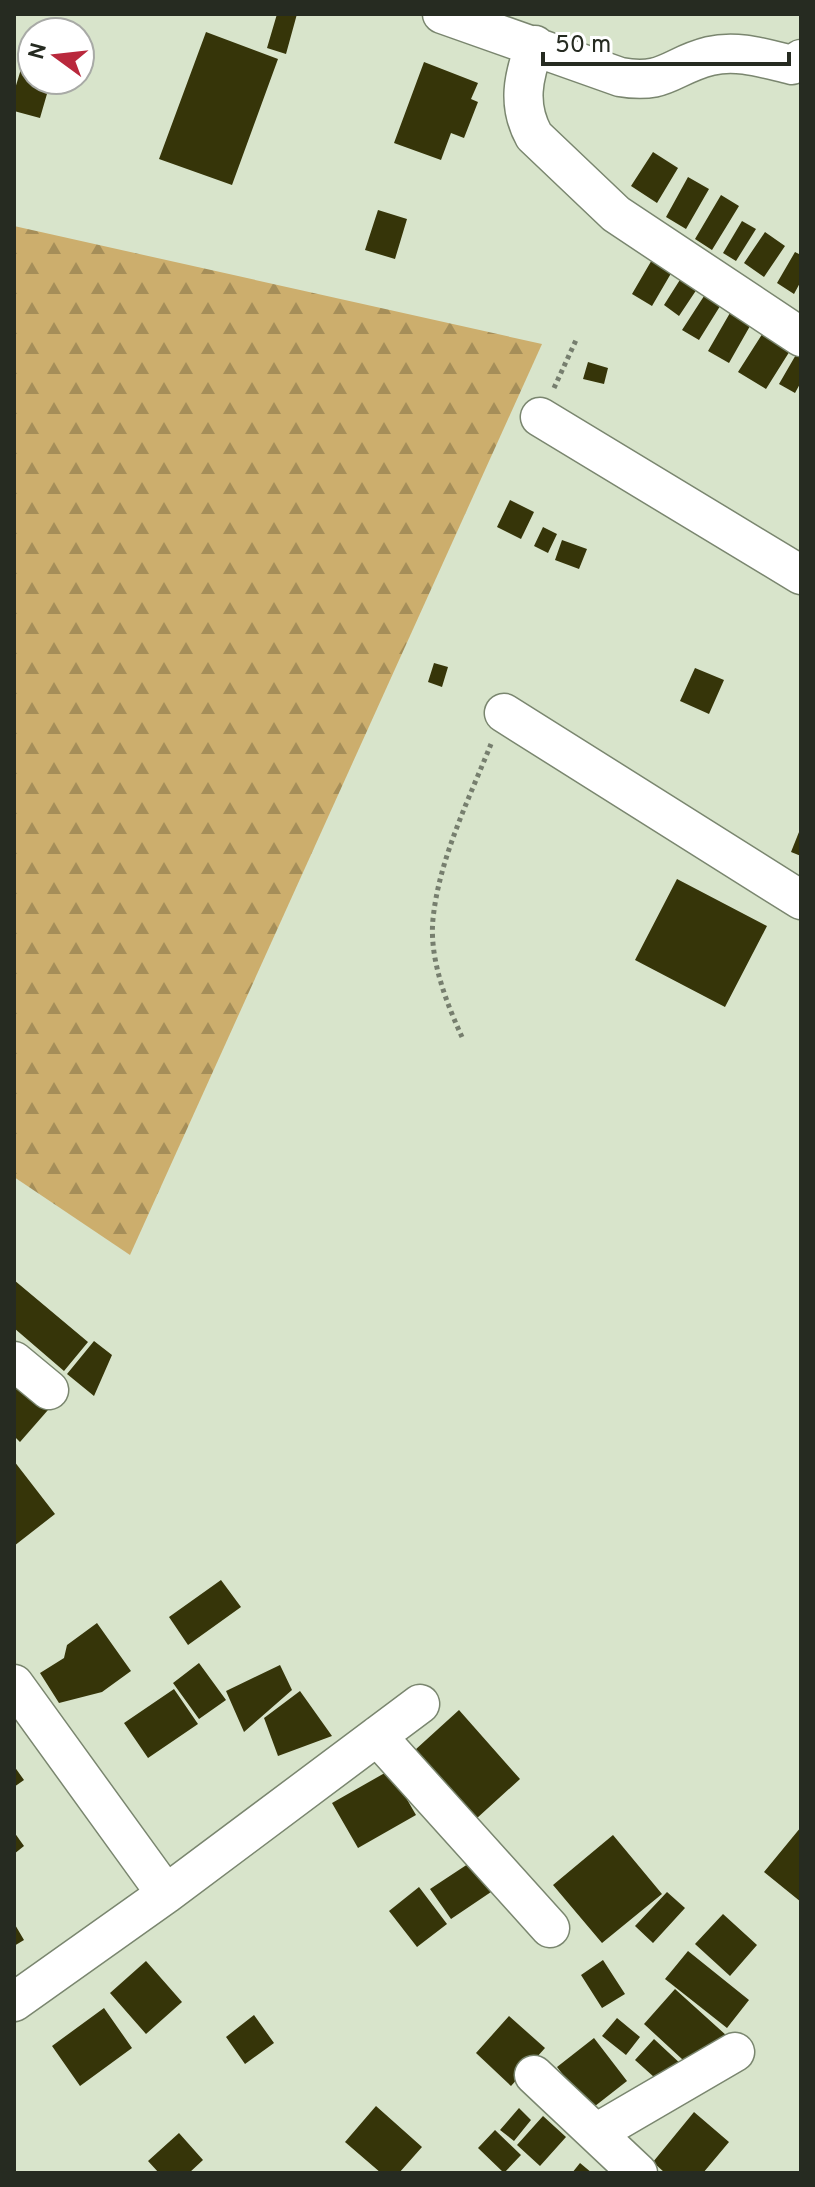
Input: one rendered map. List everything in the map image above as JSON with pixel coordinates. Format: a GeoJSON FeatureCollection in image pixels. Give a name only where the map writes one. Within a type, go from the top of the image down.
{"type":"FeatureCollection","features":[{"type":"Feature","properties":{"kind":"street"},"geometry":{"type":"LineString","coordinates":[[442,14],[620,77],[645,81],[689,63],[735,52],[798,64]]}},
{"type":"Feature","properties":{"kind":"street"},"geometry":{"type":"LineString","coordinates":[[535,45],[523,90],[525,119],[534,136],[616,214],[801,337]]}},
{"type":"Feature","properties":{"kind":"street"},"geometry":{"type":"LineString","coordinates":[[540,417],[801,575]]}},
{"type":"Feature","properties":{"kind":"street"},"geometry":{"type":"LineString","coordinates":[[504,713],[801,900]]}},
{"type":"Feature","properties":{"kind":"street"},"geometry":{"type":"LineString","coordinates":[[14,1361],[49,1390]]}},
{"type":"Feature","properties":{"kind":"street"},"geometry":{"type":"LineString","coordinates":[[14,1684],[166,1894]]}},
{"type":"Feature","properties":{"kind":"street"},"geometry":{"type":"LineString","coordinates":[[14,2002],[166,1894],[420,1704]]}},
{"type":"Feature","properties":{"kind":"street"},"geometry":{"type":"LineString","coordinates":[[377,1736],[550,1928]]}},
{"type":"Feature","properties":{"kind":"street"},"geometry":{"type":"LineString","coordinates":[[596,2133],[735,2052]]}},
{"type":"Feature","properties":{"kind":"street"},"geometry":{"type":"LineString","coordinates":[[534,2075],[638,2173]]}},
{"type":"Feature","properties":{"kind":"path"},"geometry":{"type":"LineString","coordinates":[[540,417],[577,338]]}},
{"type":"Feature","properties":{"kind":"path"},"geometry":{"type":"LineString","coordinates":[[462,1037],[449,1007],[437,964],[433,920],[447,862],[504,713]]}},
{"type":"Feature","properties":{"kind":"green space"},"geometry":{"type":"Polygon","coordinates":[[[14,226],[542,344],[130,1255],[14,1177],[14,226]]]}},
{"type":"Feature","properties":{"kind":"building"},"geometry":{"type":"Polygon","coordinates":[[[277,14],[297,14],[286,54],[267,48],[277,14]]]}},
{"type":"Feature","properties":{"kind":"building"},"geometry":{"type":"Polygon","coordinates":[[[206,32],[278,59],[232,185],[159,159],[206,32]]]}},
{"type":"Feature","properties":{"kind":"building"},"geometry":{"type":"Polygon","coordinates":[[[424,62],[478,83],[471,99],[478,102],[464,138],[451,133],[441,160],[394,143],[424,62]]]}},
{"type":"Feature","properties":{"kind":"building"},"geometry":{"type":"Polygon","coordinates":[[[16,85],[16,96],[46,96],[40,118],[14,111],[16,85]]]}},
{"type":"Feature","properties":{"kind":"building"},"geometry":{"type":"Polygon","coordinates":[[[653,152],[678,168],[657,203],[631,186],[653,152]]]}},
{"type":"Feature","properties":{"kind":"building"},"geometry":{"type":"Polygon","coordinates":[[[688,177],[709,189],[686,229],[666,217],[688,177]]]}},
{"type":"Feature","properties":{"kind":"building"},"geometry":{"type":"Polygon","coordinates":[[[721,195],[739,206],[712,250],[695,239],[721,195]]]}},
{"type":"Feature","properties":{"kind":"building"},"geometry":{"type":"Polygon","coordinates":[[[378,210],[407,219],[395,259],[365,250],[378,210]]]}},
{"type":"Feature","properties":{"kind":"building"},"geometry":{"type":"Polygon","coordinates":[[[742,221],[756,229],[736,261],[723,253],[742,221]]]}},
{"type":"Feature","properties":{"kind":"building"},"geometry":{"type":"Polygon","coordinates":[[[765,232],[785,246],[764,277],[744,263],[765,232]]]}},
{"type":"Feature","properties":{"kind":"building"},"geometry":{"type":"Polygon","coordinates":[[[795,252],[801,255],[801,281],[794,294],[777,283],[795,252]]]}},
{"type":"Feature","properties":{"kind":"building"},"geometry":{"type":"Polygon","coordinates":[[[653,258],[673,270],[652,306],[632,294],[653,258]]]}},
{"type":"Feature","properties":{"kind":"building"},"geometry":{"type":"Polygon","coordinates":[[[683,275],[699,286],[679,316],[664,305],[683,275]]]}},
{"type":"Feature","properties":{"kind":"building"},"geometry":{"type":"Polygon","coordinates":[[[706,293],[722,303],[699,340],[682,330],[706,293]]]}},
{"type":"Feature","properties":{"kind":"building"},"geometry":{"type":"Polygon","coordinates":[[[734,306],[754,319],[729,363],[708,351],[734,306]]]}},
{"type":"Feature","properties":{"kind":"building"},"geometry":{"type":"Polygon","coordinates":[[[766,328],[793,346],[766,389],[738,372],[766,328]]]}},
{"type":"Feature","properties":{"kind":"building"},"geometry":{"type":"Polygon","coordinates":[[[801,346],[801,382],[795,393],[779,384],[801,346]]]}},
{"type":"Feature","properties":{"kind":"building"},"geometry":{"type":"Polygon","coordinates":[[[588,362],[608,368],[604,384],[583,379],[588,362]]]}},
{"type":"Feature","properties":{"kind":"building"},"geometry":{"type":"Polygon","coordinates":[[[510,500],[534,512],[521,539],[497,527],[510,500]]]}},
{"type":"Feature","properties":{"kind":"building"},"geometry":{"type":"Polygon","coordinates":[[[543,527],[557,534],[548,553],[534,546],[543,527]]]}},
{"type":"Feature","properties":{"kind":"building"},"geometry":{"type":"Polygon","coordinates":[[[562,540],[587,549],[579,569],[555,560],[562,540]]]}},
{"type":"Feature","properties":{"kind":"building"},"geometry":{"type":"Polygon","coordinates":[[[434,663],[448,667],[442,687],[428,682],[434,663]]]}},
{"type":"Feature","properties":{"kind":"building"},"geometry":{"type":"Polygon","coordinates":[[[695,668],[724,680],[709,714],[680,701],[695,668]]]}},
{"type":"Feature","properties":{"kind":"building"},"geometry":{"type":"Polygon","coordinates":[[[801,827],[801,856],[791,852],[801,827]]]}},
{"type":"Feature","properties":{"kind":"building"},"geometry":{"type":"Polygon","coordinates":[[[677,879],[767,926],[725,1007],[635,960],[677,879]]]}},
{"type":"Feature","properties":{"kind":"building"},"geometry":{"type":"Polygon","coordinates":[[[14,1280],[88,1342],[64,1371],[14,1328],[14,1280]]]}},
{"type":"Feature","properties":{"kind":"building"},"geometry":{"type":"Polygon","coordinates":[[[94,1341],[112,1355],[94,1396],[67,1374],[94,1341]]]}},
{"type":"Feature","properties":{"kind":"building"},"geometry":{"type":"Polygon","coordinates":[[[14,1381],[48,1410],[20,1442],[14,1436],[14,1381]]]}},
{"type":"Feature","properties":{"kind":"building"},"geometry":{"type":"Polygon","coordinates":[[[14,1461],[55,1514],[14,1546],[14,1461]]]}},
{"type":"Feature","properties":{"kind":"building"},"geometry":{"type":"Polygon","coordinates":[[[221,1580],[241,1607],[188,1645],[169,1617],[221,1580]]]}},
{"type":"Feature","properties":{"kind":"building"},"geometry":{"type":"Polygon","coordinates":[[[97,1623],[131,1671],[102,1692],[59,1703],[40,1673],[64,1658],[67,1645],[97,1623]]]}},
{"type":"Feature","properties":{"kind":"building"},"geometry":{"type":"Polygon","coordinates":[[[199,1663],[226,1700],[199,1719],[173,1683],[199,1663]]]}},
{"type":"Feature","properties":{"kind":"building"},"geometry":{"type":"Polygon","coordinates":[[[280,1665],[292,1690],[244,1732],[226,1691],[280,1665]]]}},
{"type":"Feature","properties":{"kind":"building"},"geometry":{"type":"Polygon","coordinates":[[[174,1689],[198,1724],[148,1758],[124,1723],[174,1689]]]}},
{"type":"Feature","properties":{"kind":"building"},"geometry":{"type":"Polygon","coordinates":[[[300,1691],[332,1736],[278,1756],[264,1718],[300,1691]]]}},
{"type":"Feature","properties":{"kind":"building"},"geometry":{"type":"Polygon","coordinates":[[[459,1710],[520,1779],[476,1819],[415,1750],[459,1710]]]}},
{"type":"Feature","properties":{"kind":"building"},"geometry":{"type":"Polygon","coordinates":[[[14,1766],[24,1780],[14,1787],[14,1766]]]}},
{"type":"Feature","properties":{"kind":"building"},"geometry":{"type":"Polygon","coordinates":[[[390,1770],[416,1815],[358,1848],[332,1803],[390,1770]]]}},
{"type":"Feature","properties":{"kind":"building"},"geometry":{"type":"Polygon","coordinates":[[[801,1827],[801,1902],[764,1872],[801,1827]]]}},
{"type":"Feature","properties":{"kind":"building"},"geometry":{"type":"Polygon","coordinates":[[[14,1832],[24,1846],[14,1854],[14,1832]]]}},
{"type":"Feature","properties":{"kind":"building"},"geometry":{"type":"Polygon","coordinates":[[[613,1835],[662,1894],[602,1943],[553,1885],[613,1835]]]}},
{"type":"Feature","properties":{"kind":"building"},"geometry":{"type":"Polygon","coordinates":[[[471,1862],[491,1892],[451,1919],[430,1889],[471,1862]]]}},
{"type":"Feature","properties":{"kind":"building"},"geometry":{"type":"Polygon","coordinates":[[[419,1887],[447,1924],[417,1947],[389,1911],[419,1887]]]}},
{"type":"Feature","properties":{"kind":"building"},"geometry":{"type":"Polygon","coordinates":[[[667,1892],[685,1908],[653,1943],[635,1926],[667,1892]]]}},
{"type":"Feature","properties":{"kind":"building"},"geometry":{"type":"Polygon","coordinates":[[[723,1914],[757,1945],[730,1976],[695,1944],[723,1914]]]}},
{"type":"Feature","properties":{"kind":"building"},"geometry":{"type":"Polygon","coordinates":[[[14,1923],[24,1940],[14,1946],[14,1923]]]}},
{"type":"Feature","properties":{"kind":"building"},"geometry":{"type":"Polygon","coordinates":[[[688,1951],[749,2000],[727,2028],[665,1979],[688,1951]]]}},
{"type":"Feature","properties":{"kind":"building"},"geometry":{"type":"Polygon","coordinates":[[[603,1960],[625,1994],[602,2008],[581,1975],[603,1960]]]}},
{"type":"Feature","properties":{"kind":"building"},"geometry":{"type":"Polygon","coordinates":[[[146,1961],[182,2002],[146,2034],[110,1993],[146,1961]]]}},
{"type":"Feature","properties":{"kind":"building"},"geometry":{"type":"Polygon","coordinates":[[[675,1989],[727,2036],[695,2071],[644,2024],[675,1989]]]}},
{"type":"Feature","properties":{"kind":"building"},"geometry":{"type":"Polygon","coordinates":[[[104,2008],[132,2048],[80,2086],[52,2046],[104,2008]]]}},
{"type":"Feature","properties":{"kind":"building"},"geometry":{"type":"Polygon","coordinates":[[[254,2015],[274,2043],[245,2064],[226,2037],[254,2015]]]}},
{"type":"Feature","properties":{"kind":"building"},"geometry":{"type":"Polygon","coordinates":[[[509,2016],[545,2048],[511,2086],[476,2053],[509,2016]]]}},
{"type":"Feature","properties":{"kind":"building"},"geometry":{"type":"Polygon","coordinates":[[[617,2018],[640,2037],[626,2055],[602,2036],[617,2018]]]}},
{"type":"Feature","properties":{"kind":"building"},"geometry":{"type":"Polygon","coordinates":[[[594,2038],[627,2081],[590,2110],[557,2067],[594,2038]]]}},
{"type":"Feature","properties":{"kind":"building"},"geometry":{"type":"Polygon","coordinates":[[[654,2039],[683,2066],[664,2086],[635,2060],[654,2039]]]}},
{"type":"Feature","properties":{"kind":"building"},"geometry":{"type":"Polygon","coordinates":[[[376,2106],[422,2147],[399,2173],[381,2173],[345,2142],[376,2106]]]}},
{"type":"Feature","properties":{"kind":"building"},"geometry":{"type":"Polygon","coordinates":[[[519,2108],[531,2120],[514,2141],[500,2130],[519,2108]]]}},
{"type":"Feature","properties":{"kind":"building"},"geometry":{"type":"Polygon","coordinates":[[[694,2112],[729,2142],[703,2173],[665,2173],[653,2162],[694,2112]]]}},
{"type":"Feature","properties":{"kind":"building"},"geometry":{"type":"Polygon","coordinates":[[[543,2116],[566,2137],[540,2166],[517,2145],[543,2116]]]}},
{"type":"Feature","properties":{"kind":"building"},"geometry":{"type":"Polygon","coordinates":[[[495,2130],[521,2155],[504,2173],[478,2148],[495,2130]]]}},
{"type":"Feature","properties":{"kind":"building"},"geometry":{"type":"Polygon","coordinates":[[[179,2133],[203,2160],[189,2173],[159,2173],[148,2161],[179,2133]]]}},
{"type":"Feature","properties":{"kind":"building"},"geometry":{"type":"Polygon","coordinates":[[[580,2163],[592,2173],[572,2173],[580,2163]]]}}]}
